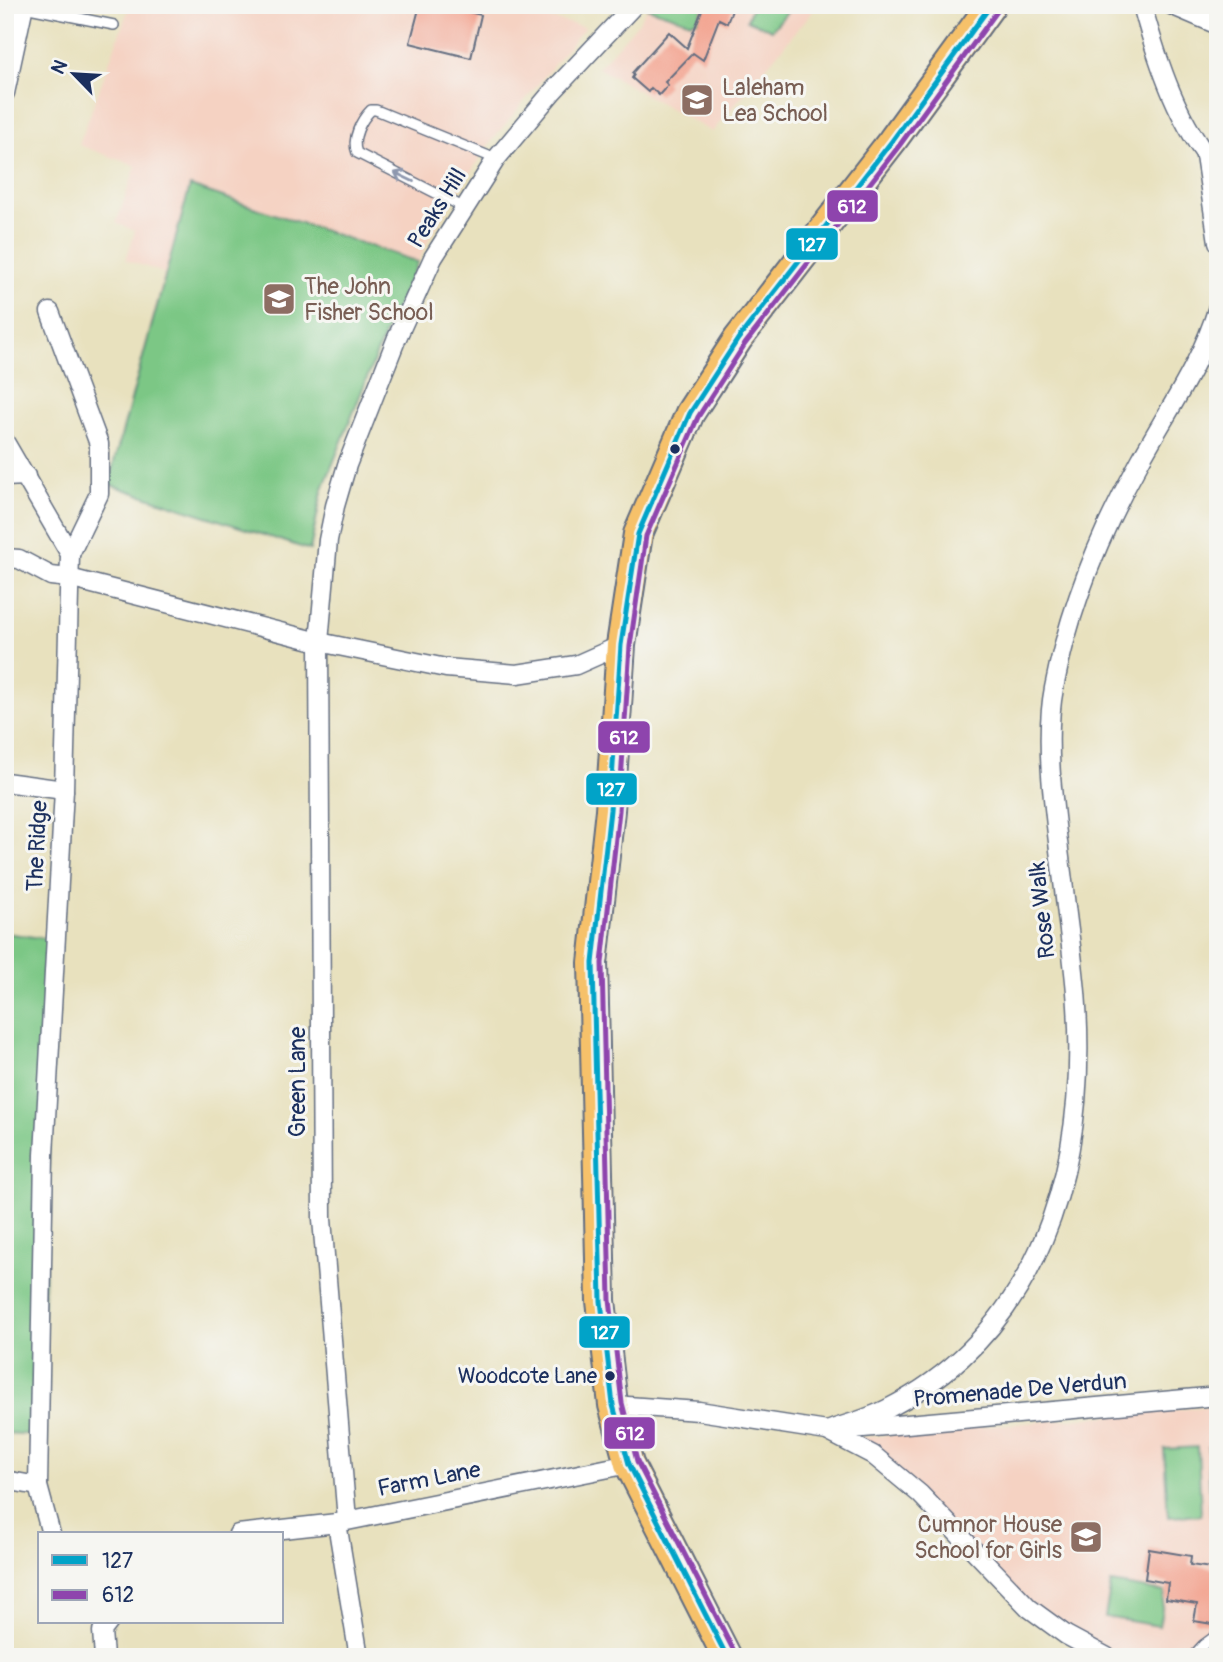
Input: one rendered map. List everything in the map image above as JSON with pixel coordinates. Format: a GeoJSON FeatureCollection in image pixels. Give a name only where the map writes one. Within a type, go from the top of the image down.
{"type":"FeatureCollection","features":[{"type":"Feature","properties":{"kind":"main road"},"geometry":{"type":"LineString","coordinates":[[727,1657],[629,1464],[613,1405],[601,1301],[593,963],[610,810],[621,645],[638,534],[690,413],[738,339],[892,141],[988,6]]}},
{"type":"Feature","properties":{"kind":"street","name":"Peaks Hill"},"geometry":{"type":"LineString","coordinates":[[319,642],[328,540],[334,506],[347,465],[433,258],[496,159],[552,91],[634,5]]}},
{"type":"Feature","properties":{"kind":"street"},"geometry":{"type":"LineString","coordinates":[[1142,5],[1157,60],[1177,106],[1206,156],[1218,170]]}},
{"type":"Feature","properties":{"kind":"street"},"geometry":{"type":"LineString","coordinates":[[1171,5],[1218,25]]}},
{"type":"Feature","properties":{"kind":"street"},"geometry":{"type":"LineString","coordinates":[[5,93],[24,6]]}},
{"type":"Feature","properties":{"kind":"street"},"geometry":{"type":"LineString","coordinates":[[1206,156],[1218,242]]}},
{"type":"Feature","properties":{"kind":"street","name":"Rose Walk"},"geometry":{"type":"LineString","coordinates":[[827,1431],[885,1410],[923,1388],[966,1353],[1013,1296],[1031,1269],[1048,1231],[1066,1169],[1072,1136],[1078,1055],[1077,1006],[1052,769],[1051,702],[1071,624],[1106,526],[1201,355],[1218,307]]}},
{"type":"Feature","properties":{"kind":"street"},"geometry":{"type":"LineString","coordinates":[[50,312],[99,444],[99,494],[70,554]]}},
{"type":"Feature","properties":{"kind":"street"},"geometry":{"type":"LineString","coordinates":[[5,442],[70,554]]}},
{"type":"Feature","properties":{"kind":"street"},"geometry":{"type":"LineString","coordinates":[[5,477],[26,477]]}},
{"type":"Feature","properties":{"kind":"street","name":"The Ridge"},"geometry":{"type":"LineString","coordinates":[[50,1532],[38,1486],[44,1155],[64,790],[70,554]]}},
{"type":"Feature","properties":{"kind":"street"},"geometry":{"type":"LineString","coordinates":[[5,558],[19,559],[51,576],[69,578],[319,642],[446,668],[517,674],[576,664],[621,645]]}},
{"type":"Feature","properties":{"kind":"street","name":"Green Lane"},"geometry":{"type":"LineString","coordinates":[[319,642],[322,1219],[342,1521],[359,1657]]}},
{"type":"Feature","properties":{"kind":"street"},"geometry":{"type":"LineString","coordinates":[[5,782],[64,790]]}},
{"type":"Feature","properties":{"kind":"street","name":"Promenade De Verdun"},"geometry":{"type":"LineString","coordinates":[[827,1431],[1218,1396]]}},
{"type":"Feature","properties":{"kind":"street"},"geometry":{"type":"LineString","coordinates":[[613,1405],[699,1411],[827,1431],[873,1455],[920,1494],[1029,1608],[1066,1635],[1107,1657]]}},
{"type":"Feature","properties":{"kind":"street","name":"Farm Lane"},"geometry":{"type":"LineString","coordinates":[[254,1532],[342,1521],[629,1464]]}},
{"type":"Feature","properties":{"kind":"street"},"geometry":{"type":"LineString","coordinates":[[5,1480],[38,1486]]}},
{"type":"Feature","properties":{"kind":"street"},"geometry":{"type":"LineString","coordinates":[[102,1625],[104,1657]]}},
{"type":"Feature","properties":{"kind":"lane"},"geometry":{"type":"LineString","coordinates":[[24,6],[114,25]]}},
{"type":"Feature","properties":{"kind":"lane"},"geometry":{"type":"LineString","coordinates":[[465,208],[357,153],[355,138],[366,114],[376,110],[496,159]]}},
{"type":"Feature","properties":{"kind":"lane"},"geometry":{"type":"LineString","coordinates":[[1192,1657],[1203,1645],[1214,1637],[1218,1638]]}},
{"type":"Feature","properties":{"kind":"shaded area","name":"The John Fisher School"},"geometry":{"type":"Polygon","coordinates":[[[130,5],[494,5],[585,27],[487,147],[431,235],[388,326],[322,491],[310,550],[108,484],[164,273],[126,260],[135,231],[116,223],[136,166],[79,145],[130,5]]]}},
{"type":"Feature","properties":{"kind":"shaded area","name":"Laleham Lea School"},"geometry":{"type":"Polygon","coordinates":[[[649,5],[818,5],[712,132],[598,68],[638,23],[649,5]]]}},
{"type":"Feature","properties":{"kind":"shaded area","name":"Cumnor House School for Girls"},"geometry":{"type":"Polygon","coordinates":[[[1218,1406],[1218,1657],[1101,1657],[1064,1636],[846,1439],[1218,1406]]]}},
{"type":"Feature","properties":{"kind":"green space"},"geometry":{"type":"Polygon","coordinates":[[[649,5],[704,5],[698,20],[691,22],[647,8],[649,5]]]}},
{"type":"Feature","properties":{"kind":"green space"},"geometry":{"type":"Polygon","coordinates":[[[753,5],[793,5],[772,30],[747,20],[753,5]]]}},
{"type":"Feature","properties":{"kind":"green space"},"geometry":{"type":"Polygon","coordinates":[[[190,186],[418,262],[389,323],[322,491],[310,550],[108,484],[190,186]]]}},
{"type":"Feature","properties":{"kind":"green space"},"geometry":{"type":"Polygon","coordinates":[[[5,933],[56,940],[39,1435],[5,1433],[5,933]]]}},
{"type":"Feature","properties":{"kind":"green space"},"geometry":{"type":"Polygon","coordinates":[[[1198,1447],[1201,1515],[1168,1517],[1164,1449],[1198,1447]]]}},
{"type":"Feature","properties":{"kind":"green space"},"geometry":{"type":"Polygon","coordinates":[[[1208,1447],[1218,1447],[1218,1515],[1211,1515],[1208,1447]]]}},
{"type":"Feature","properties":{"kind":"green space"},"geometry":{"type":"Polygon","coordinates":[[[1111,1583],[1165,1592],[1159,1626],[1105,1617],[1111,1583]]]}},
{"type":"Feature","properties":{"kind":"building"},"geometry":{"type":"Polygon","coordinates":[[[420,5],[441,5],[481,15],[471,58],[410,43],[420,5]]]}},
{"type":"Feature","properties":{"kind":"building"},"geometry":{"type":"Polygon","coordinates":[[[704,5],[734,5],[727,23],[719,19],[703,60],[693,53],[665,82],[668,85],[659,95],[651,88],[648,92],[632,78],[632,73],[669,32],[687,48],[704,5]]]}},
{"type":"Feature","properties":{"kind":"building"},"geometry":{"type":"Polygon","coordinates":[[[1149,1549],[1191,1556],[1190,1565],[1218,1569],[1218,1625],[1194,1621],[1197,1604],[1166,1599],[1168,1583],[1145,1579],[1149,1549]]]}},
{"type":"Feature","properties":{"kind":"transit line","name":"127"},"geometry":{"type":"LineString","coordinates":[[727,1657],[629,1464],[613,1405],[601,1301],[593,963],[610,810],[621,645],[638,534],[690,413],[738,339],[892,141],[991,5]]}},
{"type":"Feature","properties":{"kind":"transit line","name":"612"},"geometry":{"type":"LineString","coordinates":[[735,1653],[637,1461],[622,1403],[610,1300],[602,963],[619,811],[630,646],[646,536],[698,417],[745,344],[899,146],[998,10]]}},
{"type":"Feature","properties":{"kind":"place","name":"Laleham Lea School"},"geometry":{"type":"Point","coordinates":[697,100]}},
{"type":"Feature","properties":{"kind":"place","name":"The John Fisher School"},"geometry":{"type":"Point","coordinates":[279,299]}},
{"type":"Feature","properties":{"kind":"place","name":"Woodcote Lane"},"geometry":{"type":"Point","coordinates":[610,1376]}},
{"type":"Feature","properties":{"kind":"place","name":"Cumnor House School for Girls"},"geometry":{"type":"Point","coordinates":[1086,1537]}}]}
